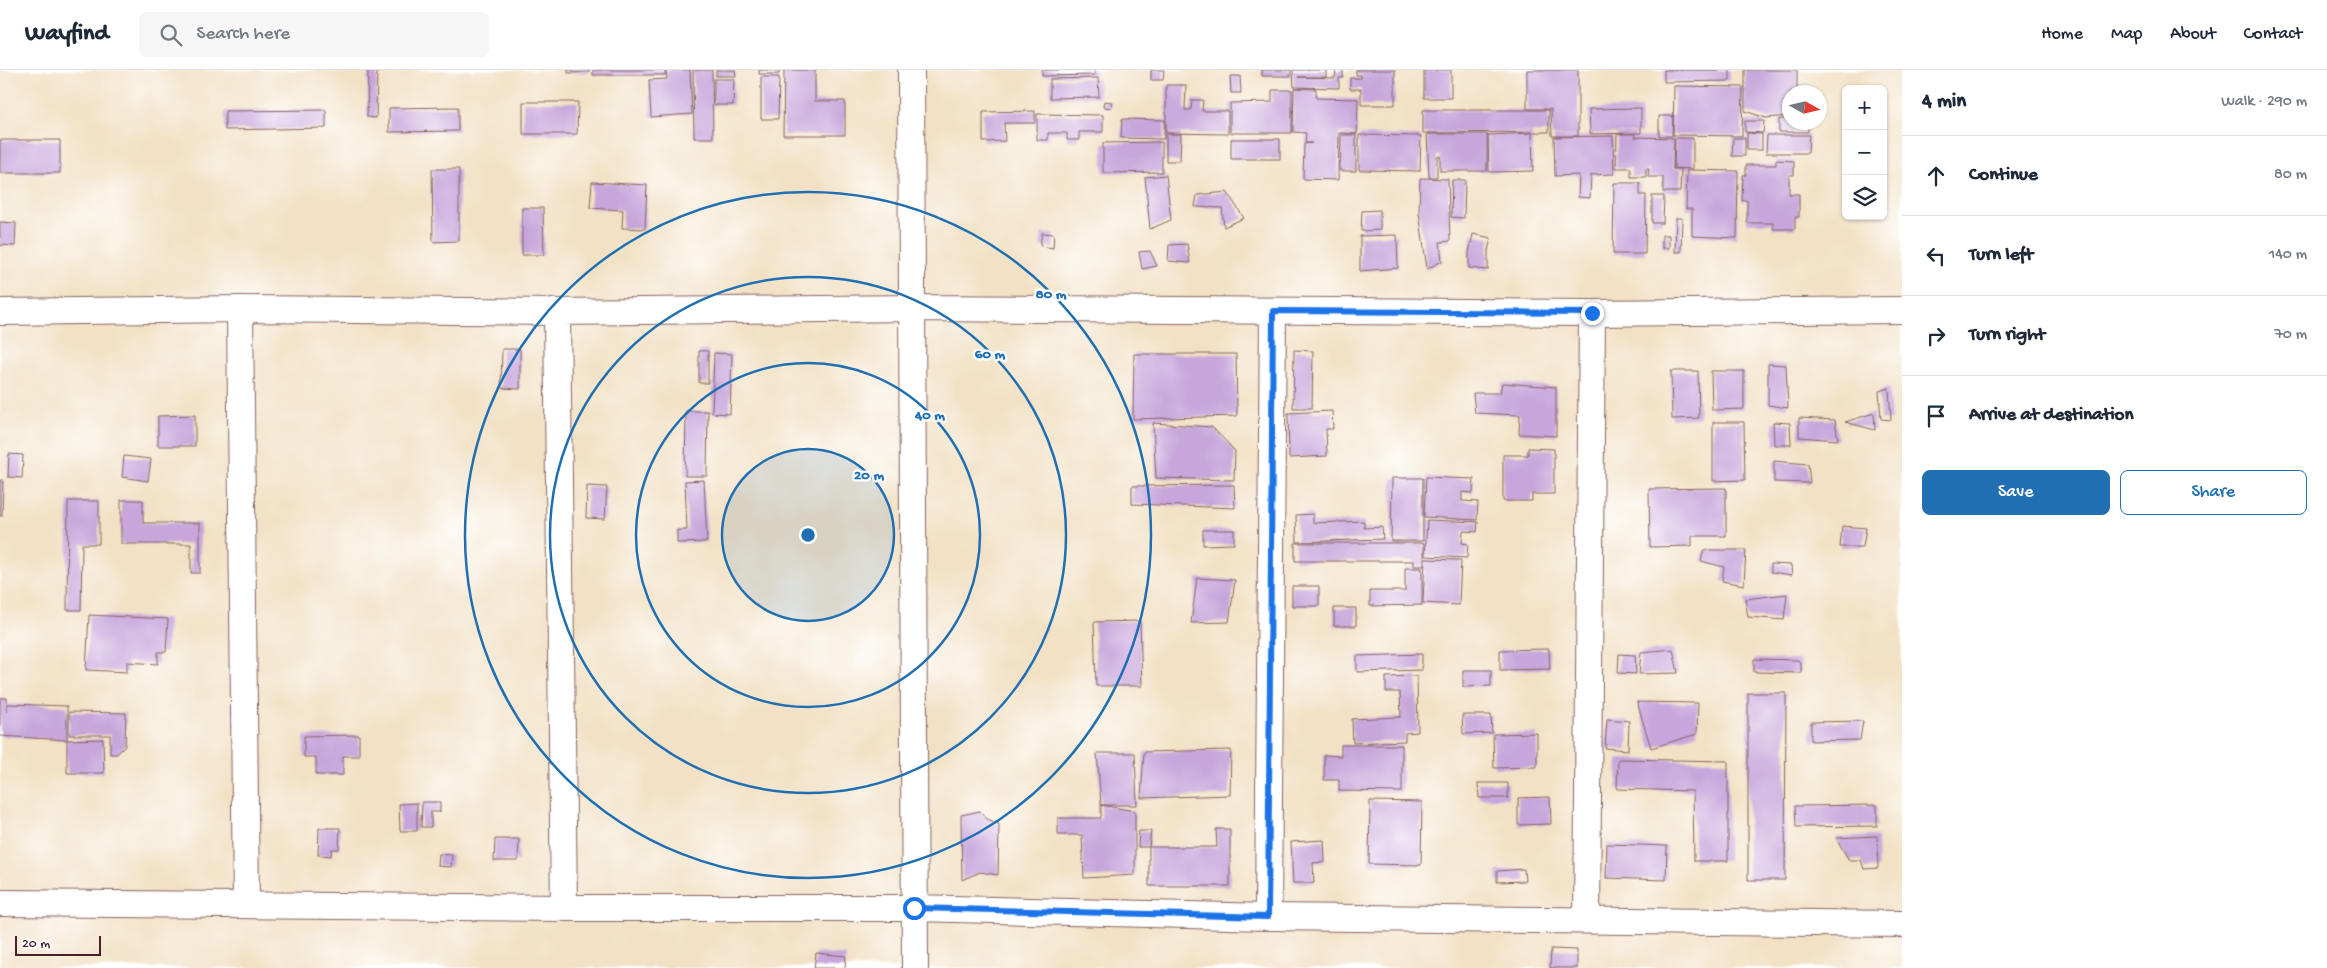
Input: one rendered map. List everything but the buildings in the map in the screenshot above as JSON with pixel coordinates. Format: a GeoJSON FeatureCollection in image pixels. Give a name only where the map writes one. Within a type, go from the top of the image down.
{"type":"FeatureCollection","features":[{"type":"Feature","properties":{"kind":"street"},"geometry":{"type":"LineString","coordinates":[[911,70],[915,968]]}},
{"type":"Feature","properties":{"kind":"street"},"geometry":{"type":"LineString","coordinates":[[0,312],[240,309],[557,312],[913,308],[1592,313],[1902,310]]}},
{"type":"Feature","properties":{"kind":"street"},"geometry":{"type":"LineString","coordinates":[[240,309],[246,905]]}},
{"type":"Feature","properties":{"kind":"street"},"geometry":{"type":"LineString","coordinates":[[1268,917],[1273,311]]}},
{"type":"Feature","properties":{"kind":"street"},"geometry":{"type":"LineString","coordinates":[[557,312],[564,908]]}},
{"type":"Feature","properties":{"kind":"street"},"geometry":{"type":"LineString","coordinates":[[1587,919],[1592,313]]}},
{"type":"Feature","properties":{"kind":"street"},"geometry":{"type":"LineString","coordinates":[[0,903],[564,908],[914,908],[1268,917],[1587,919],[1902,924]]}},
{"type":"Feature","properties":{"kind":"route"},"geometry":{"type":"LineString","coordinates":[[914,908],[1268,917],[1273,311],[1592,313]]}}]}
